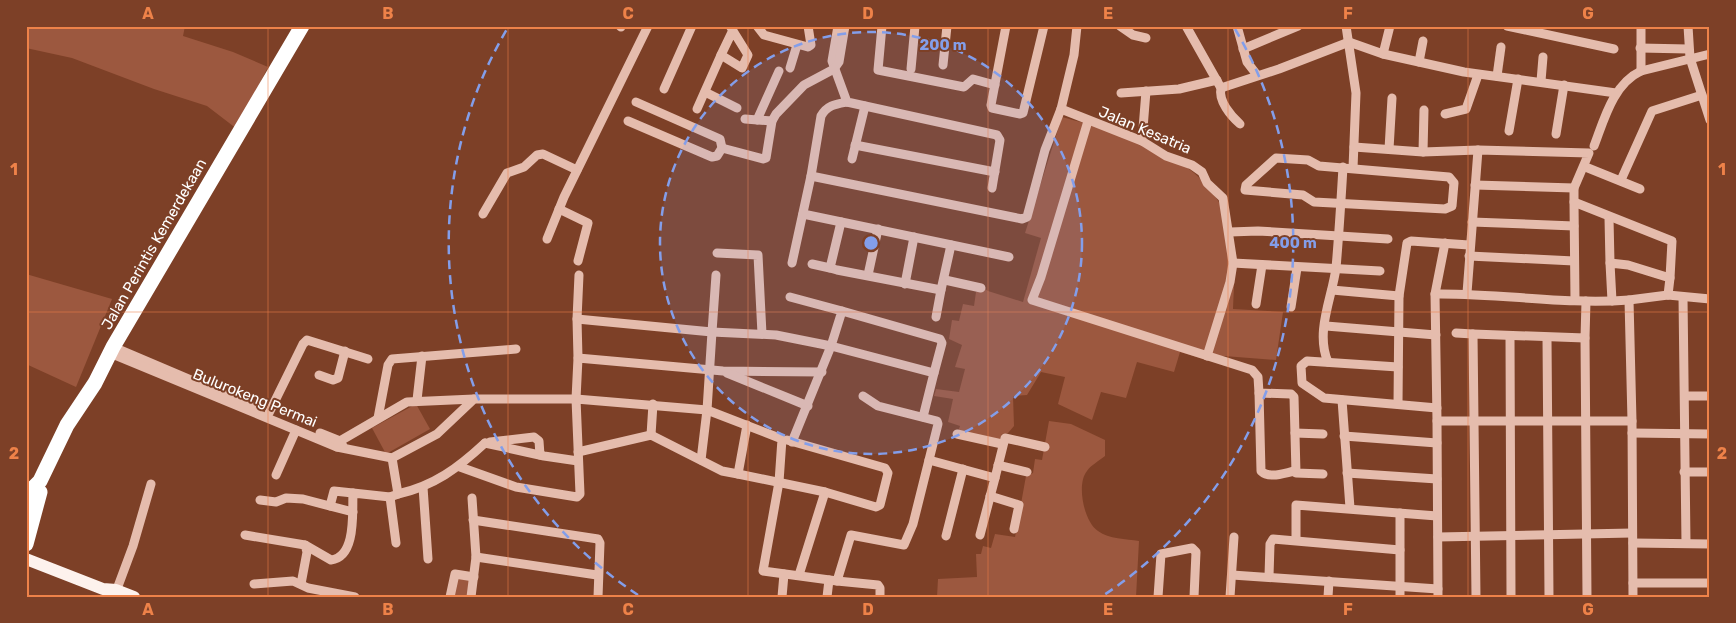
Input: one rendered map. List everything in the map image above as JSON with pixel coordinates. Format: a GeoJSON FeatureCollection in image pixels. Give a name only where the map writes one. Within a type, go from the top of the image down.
{"type":"FeatureCollection","features":[{"type":"Feature","properties":{"kind":"highway","name":"Jalan Perintis Kemerdekaan"},"geometry":{"type":"LineString","coordinates":[[26,505],[31,490],[40,481],[67,426],[302,26]]}},
{"type":"Feature","properties":{"kind":"highway","name":"Jalan Perintis Kemerdekaan"},"geometry":{"type":"LineString","coordinates":[[26,544],[40,493],[40,481]]}},
{"type":"Feature","properties":{"kind":"main road"},"geometry":{"type":"LineString","coordinates":[[26,559],[111,593],[134,597]]}},
{"type":"Feature","properties":{"kind":"street"},"geometry":{"type":"LineString","coordinates":[[548,240],[559,209],[577,170],[648,26]]}},
{"type":"Feature","properties":{"kind":"street"},"geometry":{"type":"LineString","coordinates":[[664,89],[692,26]]}},
{"type":"Feature","properties":{"kind":"street"},"geometry":{"type":"LineString","coordinates":[[757,26],[764,35],[808,47],[811,45],[808,26]]}},
{"type":"Feature","properties":{"kind":"street"},"geometry":{"type":"LineString","coordinates":[[838,26],[832,61],[847,102]]}},
{"type":"Feature","properties":{"kind":"street"},"geometry":{"type":"LineString","coordinates":[[722,148],[765,158],[772,121],[781,106],[804,85],[834,69],[839,62],[845,26]]}},
{"type":"Feature","properties":{"kind":"street"},"geometry":{"type":"LineString","coordinates":[[882,26],[878,70],[964,87],[973,79],[995,85]]}},
{"type":"Feature","properties":{"kind":"street"},"geometry":{"type":"LineString","coordinates":[[910,69],[915,26]]}},
{"type":"Feature","properties":{"kind":"street"},"geometry":{"type":"LineString","coordinates":[[943,65],[947,26]]}},
{"type":"Feature","properties":{"kind":"street"},"geometry":{"type":"LineString","coordinates":[[1006,26],[991,107],[1014,114],[1023,114],[1044,26]]}},
{"type":"Feature","properties":{"kind":"street"},"geometry":{"type":"LineString","coordinates":[[811,176],[1025,218],[1029,215],[1045,150],[1061,109],[1074,55],[1077,26]]}},
{"type":"Feature","properties":{"kind":"street"},"geometry":{"type":"LineString","coordinates":[[1120,26],[1133,35],[1146,38]]}},
{"type":"Feature","properties":{"kind":"street"},"geometry":{"type":"LineString","coordinates":[[1186,26],[1219,84],[1222,100],[1232,117],[1240,124]]}},
{"type":"Feature","properties":{"kind":"street"},"geometry":{"type":"LineString","coordinates":[[1237,26],[1247,62],[1258,75]]}},
{"type":"Feature","properties":{"kind":"street"},"geometry":{"type":"LineString","coordinates":[[1243,49],[1298,26]]}},
{"type":"Feature","properties":{"kind":"street"},"geometry":{"type":"LineString","coordinates":[[1328,362],[1323,347],[1328,297],[1332,290],[1336,268],[1341,203],[1354,147],[1356,93],[1346,26]]}},
{"type":"Feature","properties":{"kind":"street"},"geometry":{"type":"LineString","coordinates":[[1383,54],[1390,26]]}},
{"type":"Feature","properties":{"kind":"street"},"geometry":{"type":"LineString","coordinates":[[1507,26],[1554,31],[1614,49]]}},
{"type":"Feature","properties":{"kind":"street"},"geometry":{"type":"LineString","coordinates":[[1641,26],[1641,71]]}},
{"type":"Feature","properties":{"kind":"street"},"geometry":{"type":"LineString","coordinates":[[1688,26],[1689,54],[1710,120]]}},
{"type":"Feature","properties":{"kind":"street"},"geometry":{"type":"LineString","coordinates":[[722,56],[741,68],[744,67],[748,58],[743,46],[731,28]]}},
{"type":"Feature","properties":{"kind":"street"},"geometry":{"type":"LineString","coordinates":[[697,109],[722,56],[731,28]]}},
{"type":"Feature","properties":{"kind":"street"},"geometry":{"type":"LineString","coordinates":[[1419,62],[1423,41]]}},
{"type":"Feature","properties":{"kind":"street"},"geometry":{"type":"LineString","coordinates":[[1121,93],[1219,84],[1258,75],[1349,42],[1383,54],[1478,75],[1540,81],[1616,94]]}},
{"type":"Feature","properties":{"kind":"street"},"geometry":{"type":"LineString","coordinates":[[790,68],[797,45]]}},
{"type":"Feature","properties":{"kind":"street"},"geometry":{"type":"LineString","coordinates":[[1497,76],[1501,47]]}},
{"type":"Feature","properties":{"kind":"street"},"geometry":{"type":"LineString","coordinates":[[1640,48],[1689,54],[1710,54]]}},
{"type":"Feature","properties":{"kind":"street"},"geometry":{"type":"LineString","coordinates":[[1594,146],[1616,94],[1641,71],[1689,54]]}},
{"type":"Feature","properties":{"kind":"street"},"geometry":{"type":"LineString","coordinates":[[1540,81],[1543,57]]}},
{"type":"Feature","properties":{"kind":"street"},"geometry":{"type":"LineString","coordinates":[[757,120],[779,71]]}},
{"type":"Feature","properties":{"kind":"street"},"geometry":{"type":"LineString","coordinates":[[1445,114],[1466,109],[1478,75]]}},
{"type":"Feature","properties":{"kind":"street"},"geometry":{"type":"LineString","coordinates":[[1509,131],[1518,79]]}},
{"type":"Feature","properties":{"kind":"street"},"geometry":{"type":"LineString","coordinates":[[1556,134],[1564,85]]}},
{"type":"Feature","properties":{"kind":"street"},"geometry":{"type":"LineString","coordinates":[[1142,141],[1146,91]]}},
{"type":"Feature","properties":{"kind":"street"},"geometry":{"type":"LineString","coordinates":[[705,92],[737,108]]}},
{"type":"Feature","properties":{"kind":"street"},"geometry":{"type":"LineString","coordinates":[[1621,180],[1652,111],[1702,95]]}},
{"type":"Feature","properties":{"kind":"street"},"geometry":{"type":"LineString","coordinates":[[1388,150],[1392,98]]}},
{"type":"Feature","properties":{"kind":"street"},"geometry":{"type":"LineString","coordinates":[[628,121],[712,157],[717,156],[722,148],[720,139],[636,102]]}},
{"type":"Feature","properties":{"kind":"street"},"geometry":{"type":"LineString","coordinates":[[792,263],[822,116],[824,110],[834,104],[847,102],[997,135],[1000,140],[992,188]]}},
{"type":"Feature","properties":{"kind":"street"},"geometry":{"type":"LineString","coordinates":[[852,159],[865,106]]}},
{"type":"Feature","properties":{"kind":"street","name":"Jalan Kesatria"},"geometry":{"type":"LineString","coordinates":[[1061,109],[1142,141],[1166,156],[1198,168],[1207,183],[1224,200],[1233,263],[1230,282],[1207,356]]}},
{"type":"Feature","properties":{"kind":"street"},"geometry":{"type":"LineString","coordinates":[[1423,152],[1424,110]]}},
{"type":"Feature","properties":{"kind":"street"},"geometry":{"type":"LineString","coordinates":[[745,119],[772,121]]}},
{"type":"Feature","properties":{"kind":"street"},"geometry":{"type":"LineString","coordinates":[[1088,121],[1041,277],[1032,300],[1256,372],[1260,393],[1261,470],[1266,475],[1295,471],[1298,474],[1323,474]]}},
{"type":"Feature","properties":{"kind":"street"},"geometry":{"type":"LineString","coordinates":[[856,145],[995,172]]}},
{"type":"Feature","properties":{"kind":"street"},"geometry":{"type":"LineString","coordinates":[[1354,147],[1423,152],[1478,150],[1589,153],[1574,188],[1575,300]]}},
{"type":"Feature","properties":{"kind":"street"},"geometry":{"type":"LineString","coordinates":[[1467,293],[1469,245],[1478,150]]}},
{"type":"Feature","properties":{"kind":"street"},"geometry":{"type":"LineString","coordinates":[[484,214],[507,173],[524,168],[537,155],[543,154],[577,170]]}},
{"type":"Feature","properties":{"kind":"street"},"geometry":{"type":"LineString","coordinates":[[1276,158],[1308,160],[1319,166],[1348,168],[1449,177],[1454,183],[1452,206],[1445,209],[1314,202],[1303,196],[1247,192],[1244,188],[1276,158]]}},
{"type":"Feature","properties":{"kind":"street"},"geometry":{"type":"LineString","coordinates":[[1588,168],[1640,189]]}},
{"type":"Feature","properties":{"kind":"street"},"geometry":{"type":"LineString","coordinates":[[1475,185],[1574,188]]}},
{"type":"Feature","properties":{"kind":"street"},"geometry":{"type":"LineString","coordinates":[[1574,202],[1609,218],[1672,241],[1668,295]]}},
{"type":"Feature","properties":{"kind":"street"},"geometry":{"type":"LineString","coordinates":[[559,209],[588,223],[578,261]]}},
{"type":"Feature","properties":{"kind":"street"},"geometry":{"type":"LineString","coordinates":[[803,214],[1009,256]]}},
{"type":"Feature","properties":{"kind":"street"},"geometry":{"type":"LineString","coordinates":[[1609,218],[1612,301]]}},
{"type":"Feature","properties":{"kind":"street"},"geometry":{"type":"LineString","coordinates":[[830,268],[841,222]]}},
{"type":"Feature","properties":{"kind":"street"},"geometry":{"type":"LineString","coordinates":[[1472,222],[1574,226]]}},
{"type":"Feature","properties":{"kind":"street"},"geometry":{"type":"LineString","coordinates":[[868,275],[878,229]]}},
{"type":"Feature","properties":{"kind":"street"},"geometry":{"type":"LineString","coordinates":[[1230,232],[1388,239]]}},
{"type":"Feature","properties":{"kind":"street"},"geometry":{"type":"LineString","coordinates":[[905,284],[914,237]]}},
{"type":"Feature","properties":{"kind":"street"},"geometry":{"type":"LineString","coordinates":[[1398,404],[1399,296],[1407,243],[1411,241],[1469,245]]}},
{"type":"Feature","properties":{"kind":"street"},"geometry":{"type":"LineString","coordinates":[[1232,575],[1400,586],[1438,593],[1435,294],[1445,243]]}},
{"type":"Feature","properties":{"kind":"street"},"geometry":{"type":"LineString","coordinates":[[936,317],[951,245]]}},
{"type":"Feature","properties":{"kind":"street"},"geometry":{"type":"LineString","coordinates":[[717,253],[758,255],[762,334]]}},
{"type":"Feature","properties":{"kind":"street"},"geometry":{"type":"LineString","coordinates":[[1469,256],[1574,261]]}},
{"type":"Feature","properties":{"kind":"street"},"geometry":{"type":"LineString","coordinates":[[1233,263],[1297,268],[1380,271]]}},
{"type":"Feature","properties":{"kind":"street"},"geometry":{"type":"LineString","coordinates":[[1610,263],[1628,265],[1670,278]]}},
{"type":"Feature","properties":{"kind":"street"},"geometry":{"type":"LineString","coordinates":[[812,264],[941,290]]}},
{"type":"Feature","properties":{"kind":"street"},"geometry":{"type":"LineString","coordinates":[[1256,304],[1262,264]]}},
{"type":"Feature","properties":{"kind":"street"},"geometry":{"type":"LineString","coordinates":[[1291,307],[1297,268]]}},
{"type":"Feature","properties":{"kind":"street"},"geometry":{"type":"LineString","coordinates":[[460,467],[516,487],[578,497],[580,494],[576,399],[579,275]]}},
{"type":"Feature","properties":{"kind":"street"},"geometry":{"type":"LineString","coordinates":[[701,460],[707,410],[716,275]]}},
{"type":"Feature","properties":{"kind":"street"},"geometry":{"type":"LineString","coordinates":[[945,280],[981,288]]}},
{"type":"Feature","properties":{"kind":"street"},"geometry":{"type":"LineString","coordinates":[[1332,290],[1399,296]]}},
{"type":"Feature","properties":{"kind":"street"},"geometry":{"type":"LineString","coordinates":[[1435,294],[1467,293],[1612,301],[1668,295],[1710,299]]}},
{"type":"Feature","properties":{"kind":"street"},"geometry":{"type":"LineString","coordinates":[[1684,296],[1686,543]]}},
{"type":"Feature","properties":{"kind":"street"},"geometry":{"type":"LineString","coordinates":[[790,297],[842,310],[940,340],[942,343],[923,417]]}},
{"type":"Feature","properties":{"kind":"street"},"geometry":{"type":"LineString","coordinates":[[1586,300],[1587,597]]}},
{"type":"Feature","properties":{"kind":"street"},"geometry":{"type":"LineString","coordinates":[[1629,300],[1633,597]]}},
{"type":"Feature","properties":{"kind":"street"},"geometry":{"type":"LineString","coordinates":[[792,442],[822,372],[842,310]]}},
{"type":"Feature","properties":{"kind":"street"},"geometry":{"type":"LineString","coordinates":[[577,319],[712,332],[793,337],[934,373]]}},
{"type":"Feature","properties":{"kind":"street"},"geometry":{"type":"LineString","coordinates":[[1326,326],[1436,335]]}},
{"type":"Feature","properties":{"kind":"street"},"geometry":{"type":"LineString","coordinates":[[1456,333],[1510,337],[1585,338]]}},
{"type":"Feature","properties":{"kind":"street"},"geometry":{"type":"LineString","coordinates":[[1473,334],[1476,597]]}},
{"type":"Feature","properties":{"kind":"street"},"geometry":{"type":"LineString","coordinates":[[1510,337],[1511,597]]}},
{"type":"Feature","properties":{"kind":"street"},"geometry":{"type":"LineString","coordinates":[[1547,338],[1549,597]]}},
{"type":"Feature","properties":{"kind":"street"},"geometry":{"type":"LineString","coordinates":[[368,359],[311,340],[305,342],[272,417],[340,445],[378,418],[407,402],[417,400],[576,399],[653,404],[707,410],[782,439],[885,468],[888,474],[878,507],[825,492],[722,471],[651,435],[578,457],[540,455],[485,443]]}},
{"type":"Feature","properties":{"kind":"street"},"geometry":{"type":"LineString","coordinates":[[378,418],[389,362],[395,357],[516,349]]}},
{"type":"Feature","properties":{"kind":"street","name":"Bulurokeng Permai"},"geometry":{"type":"LineString","coordinates":[[112,350],[272,417],[296,430],[340,445],[392,458]]}},
{"type":"Feature","properties":{"kind":"street"},"geometry":{"type":"LineString","coordinates":[[319,376],[333,380],[338,378],[345,352]]}},
{"type":"Feature","properties":{"kind":"street"},"geometry":{"type":"LineString","coordinates":[[417,400],[422,356]]}},
{"type":"Feature","properties":{"kind":"street"},"geometry":{"type":"LineString","coordinates":[[578,358],[722,371],[822,372]]}},
{"type":"Feature","properties":{"kind":"street"},"geometry":{"type":"LineString","coordinates":[[1398,367],[1307,361],[1302,363],[1302,383],[1320,397],[1437,408]]}},
{"type":"Feature","properties":{"kind":"street"},"geometry":{"type":"LineString","coordinates":[[722,371],[808,406]]}},
{"type":"Feature","properties":{"kind":"street"},"geometry":{"type":"LineString","coordinates":[[1260,393],[1293,395],[1295,471]]}},
{"type":"Feature","properties":{"kind":"street"},"geometry":{"type":"LineString","coordinates":[[827,597],[851,535],[902,546],[905,544],[938,424],[935,420],[878,406],[863,396]]}},
{"type":"Feature","properties":{"kind":"street"},"geometry":{"type":"LineString","coordinates":[[1685,396],[1710,396]]}},
{"type":"Feature","properties":{"kind":"street"},"geometry":{"type":"LineString","coordinates":[[396,543],[392,458],[437,434],[474,399]]}},
{"type":"Feature","properties":{"kind":"street"},"geometry":{"type":"LineString","coordinates":[[1342,400],[1350,508]]}},
{"type":"Feature","properties":{"kind":"street"},"geometry":{"type":"LineString","coordinates":[[651,435],[653,404]]}},
{"type":"Feature","properties":{"kind":"street"},"geometry":{"type":"LineString","coordinates":[[1437,421],[1632,421]]}},
{"type":"Feature","properties":{"kind":"street"},"geometry":{"type":"LineString","coordinates":[[738,474],[747,425]]}},
{"type":"Feature","properties":{"kind":"street"},"geometry":{"type":"LineString","coordinates":[[276,475],[296,430]]}},
{"type":"Feature","properties":{"kind":"street"},"geometry":{"type":"LineString","coordinates":[[1295,433],[1324,434]]}},
{"type":"Feature","properties":{"kind":"street"},"geometry":{"type":"LineString","coordinates":[[1632,433],[1710,434]]}},
{"type":"Feature","properties":{"kind":"street"},"geometry":{"type":"LineString","coordinates":[[957,434],[1002,444]]}},
{"type":"Feature","properties":{"kind":"street"},"geometry":{"type":"LineString","coordinates":[[1344,436],[1437,443]]}},
{"type":"Feature","properties":{"kind":"street"},"geometry":{"type":"LineString","coordinates":[[330,506],[334,491],[394,495],[423,487],[460,467],[485,443],[534,437],[539,441],[540,455]]}},
{"type":"Feature","properties":{"kind":"street"},"geometry":{"type":"LineString","coordinates":[[980,535],[1002,444],[1007,437],[1044,447]]}},
{"type":"Feature","properties":{"kind":"street"},"geometry":{"type":"LineString","coordinates":[[782,439],[779,482],[763,571],[878,586],[880,588],[880,597]]}},
{"type":"Feature","properties":{"kind":"street"},"geometry":{"type":"LineString","coordinates":[[929,460],[995,478]]}},
{"type":"Feature","properties":{"kind":"street"},"geometry":{"type":"LineString","coordinates":[[998,465],[1027,472]]}},
{"type":"Feature","properties":{"kind":"street"},"geometry":{"type":"LineString","coordinates":[[946,536],[963,469]]}},
{"type":"Feature","properties":{"kind":"street"},"geometry":{"type":"LineString","coordinates":[[1684,472],[1710,472]]}},
{"type":"Feature","properties":{"kind":"street"},"geometry":{"type":"LineString","coordinates":[[1347,473],[1437,478]]}},
{"type":"Feature","properties":{"kind":"street"},"geometry":{"type":"LineString","coordinates":[[111,593],[133,546],[151,484]]}},
{"type":"Feature","properties":{"kind":"street"},"geometry":{"type":"LineString","coordinates":[[423,487],[428,559]]}},
{"type":"Feature","properties":{"kind":"street"},"geometry":{"type":"LineString","coordinates":[[798,575],[825,492]]}},
{"type":"Feature","properties":{"kind":"street"},"geometry":{"type":"LineString","coordinates":[[245,535],[305,546],[331,560],[336,560],[343,554],[349,542],[354,523],[354,493]]}},
{"type":"Feature","properties":{"kind":"street"},"geometry":{"type":"LineString","coordinates":[[990,496],[1018,505],[1014,529]]}},
{"type":"Feature","properties":{"kind":"street"},"geometry":{"type":"LineString","coordinates":[[260,500],[276,502],[285,498],[296,498],[353,512]]}},
{"type":"Feature","properties":{"kind":"street"},"geometry":{"type":"LineString","coordinates":[[472,498],[476,558],[472,597]]}},
{"type":"Feature","properties":{"kind":"street"},"geometry":{"type":"LineString","coordinates":[[1296,540],[1296,505],[1437,516]]}},
{"type":"Feature","properties":{"kind":"street"},"geometry":{"type":"LineString","coordinates":[[1400,513],[1400,597]]}},
{"type":"Feature","properties":{"kind":"street"},"geometry":{"type":"LineString","coordinates":[[473,520],[597,538],[600,543],[597,575],[598,597]]}},
{"type":"Feature","properties":{"kind":"street"},"geometry":{"type":"LineString","coordinates":[[1438,537],[1632,533]]}},
{"type":"Feature","properties":{"kind":"street"},"geometry":{"type":"LineString","coordinates":[[1230,597],[1234,537]]}},
{"type":"Feature","properties":{"kind":"street"},"geometry":{"type":"LineString","coordinates":[[1269,576],[1270,541],[1273,539],[1400,550]]}},
{"type":"Feature","properties":{"kind":"street"},"geometry":{"type":"LineString","coordinates":[[1633,543],[1710,544]]}},
{"type":"Feature","properties":{"kind":"street"},"geometry":{"type":"LineString","coordinates":[[301,584],[307,552],[305,546]]}},
{"type":"Feature","properties":{"kind":"street"},"geometry":{"type":"LineString","coordinates":[[1158,597],[1161,554],[1192,548],[1196,552],[1194,597]]}},
{"type":"Feature","properties":{"kind":"street"},"geometry":{"type":"LineString","coordinates":[[476,558],[597,575]]}},
{"type":"Feature","properties":{"kind":"street"},"geometry":{"type":"LineString","coordinates":[[450,597],[455,574],[474,577]]}},
{"type":"Feature","properties":{"kind":"street"},"geometry":{"type":"LineString","coordinates":[[782,597],[784,574]]}},
{"type":"Feature","properties":{"kind":"street"},"geometry":{"type":"LineString","coordinates":[[254,584],[285,581],[355,597]]}},
{"type":"Feature","properties":{"kind":"street"},"geometry":{"type":"LineString","coordinates":[[1328,597],[1329,581]]}},
{"type":"Feature","properties":{"kind":"street"},"geometry":{"type":"LineString","coordinates":[[1633,583],[1710,583]]}},
{"type":"Feature","properties":{"kind":"shaded area"},"geometry":{"type":"Polygon","coordinates":[[[26,26],[185,26],[183,36],[233,52],[268,67],[237,129],[207,106],[154,89],[72,58],[26,48],[26,26]]]}},
{"type":"Feature","properties":{"kind":"shaded area"},"geometry":{"type":"Polygon","coordinates":[[[1062,117],[1134,139],[1179,162],[1199,177],[1215,196],[1227,218],[1233,240],[1233,309],[1283,312],[1276,360],[1224,356],[1207,360],[1180,352],[1174,372],[1137,362],[1126,398],[1101,392],[1092,420],[1058,404],[1065,377],[1041,372],[1027,395],[1013,396],[1014,426],[1008,433],[1002,434],[998,443],[957,434],[960,426],[948,422],[953,399],[934,396],[936,389],[959,392],[965,369],[955,367],[962,345],[949,339],[952,320],[959,321],[963,304],[974,306],[976,292],[984,288],[1023,302],[1041,238],[1025,233],[1062,117]]]}},
{"type":"Feature","properties":{"kind":"shaded area"},"geometry":{"type":"Polygon","coordinates":[[[26,274],[112,299],[76,387],[26,364],[26,274]]]}},
{"type":"Feature","properties":{"kind":"shaded area"},"geometry":{"type":"Polygon","coordinates":[[[416,404],[430,429],[386,454],[372,428],[416,404]]]}},
{"type":"Feature","properties":{"kind":"shaded area"},"geometry":{"type":"Polygon","coordinates":[[[1049,421],[1071,424],[1105,440],[1105,456],[1087,471],[1084,477],[1082,485],[1083,502],[1089,520],[1102,534],[1139,541],[1136,597],[937,597],[938,579],[977,577],[976,554],[981,554],[983,546],[991,548],[995,534],[1015,537],[1026,476],[1033,473],[1035,459],[1042,460],[1049,421]]]}},
{"type":"Feature","properties":{"kind":"shaded area"},"geometry":{"type":"Polygon","coordinates":[[[457,575],[473,578],[470,597],[452,597],[457,575]]]}}]}
